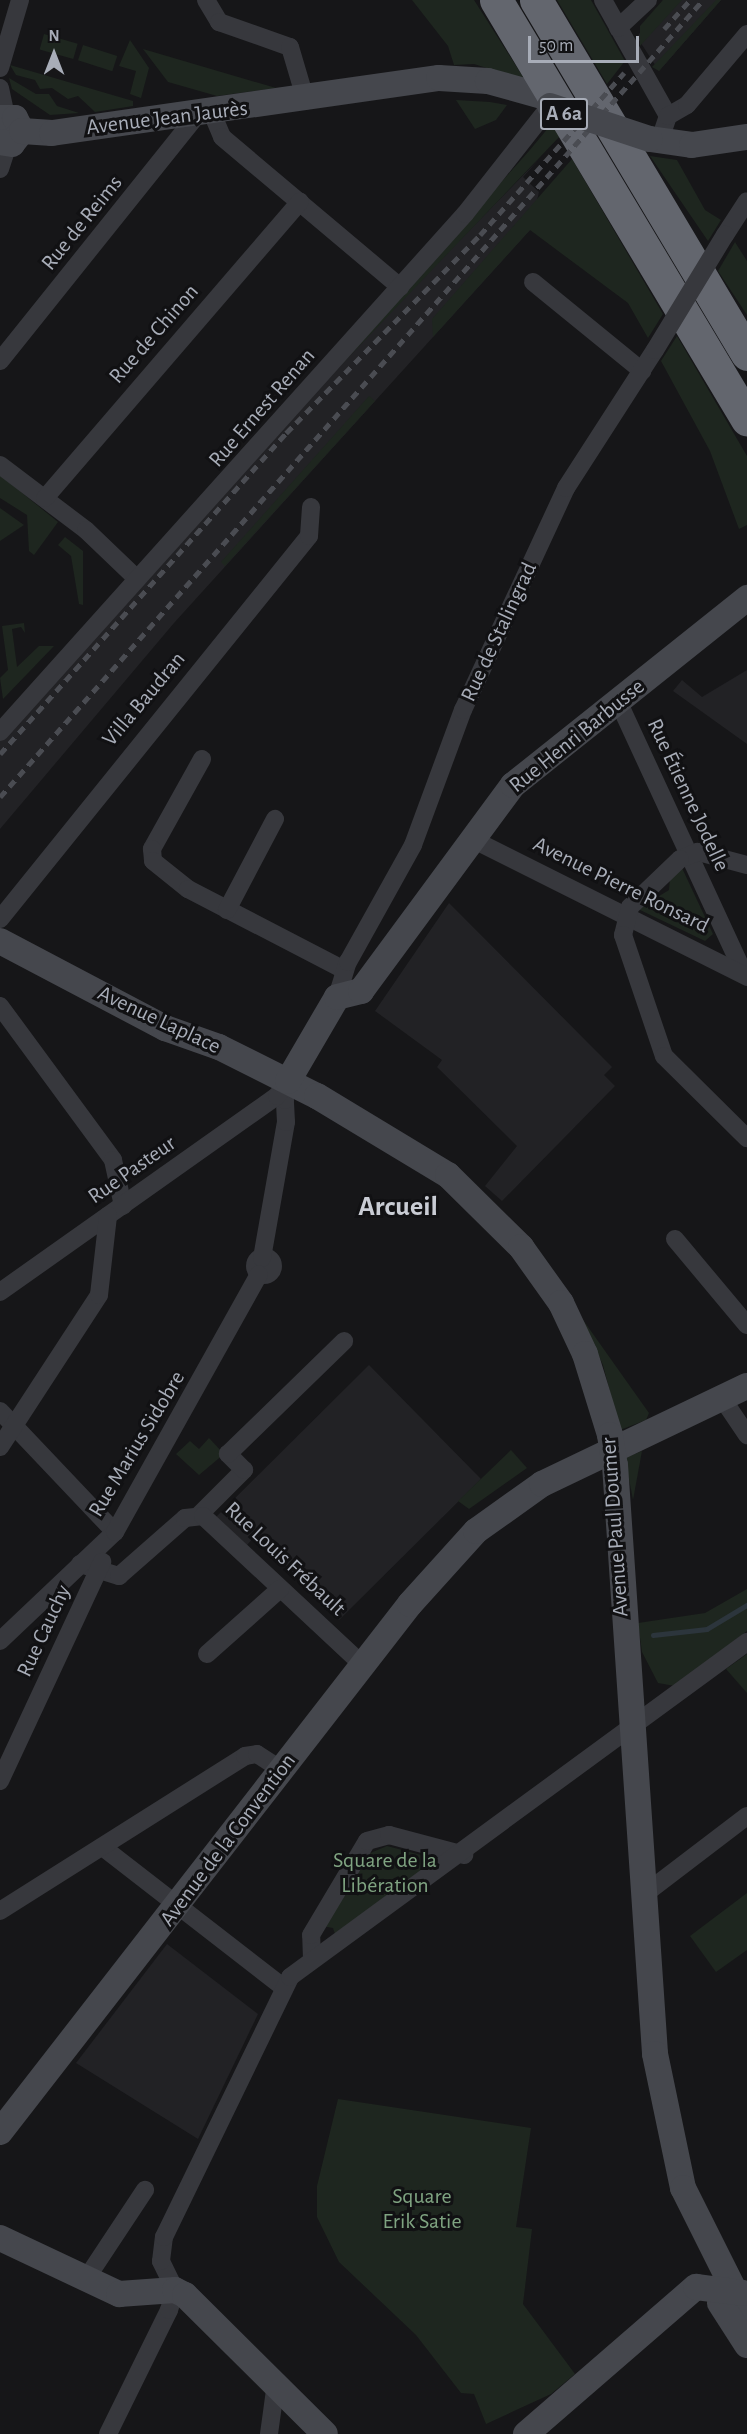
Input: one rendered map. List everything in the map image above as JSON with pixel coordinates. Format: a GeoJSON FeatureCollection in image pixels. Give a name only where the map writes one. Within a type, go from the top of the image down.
{"type":"FeatureCollection","features":[{"type":"Feature","properties":{"kind":"highway","name":"A 6a"},"geometry":{"type":"LineString","coordinates":[[496,0],[747,420]]}},
{"type":"Feature","properties":{"kind":"highway","name":"A 6a"},"geometry":{"type":"LineString","coordinates":[[536,0],[747,354]]}},
{"type":"Feature","properties":{"kind":"main road","name":"Avenue Jean Jaurès"},"geometry":{"type":"LineString","coordinates":[[7,130],[52,133],[469,78],[553,99],[655,140]]}},
{"type":"Feature","properties":{"kind":"main road","name":"Avenue Jean Jaurès"},"geometry":{"type":"LineString","coordinates":[[309,100],[437,87],[522,98],[655,140],[692,145],[747,137]]}},
{"type":"Feature","properties":{"kind":"main road","name":"Rue Henri Barbusse"},"geometry":{"type":"LineString","coordinates":[[337,996],[361,991],[513,785],[747,598]]}},
{"type":"Feature","properties":{"kind":"main road","name":"Avenue Laplace"},"geometry":{"type":"LineString","coordinates":[[0,941],[282,1089]]}},
{"type":"Feature","properties":{"kind":"main road","name":"Rue de Stalingrad"},"geometry":{"type":"LineString","coordinates":[[282,1089],[337,996]]}},
{"type":"Feature","properties":{"kind":"main road","name":"Avenue Paul Doumer"},"geometry":{"type":"LineString","coordinates":[[282,1089],[440,1169],[508,1232],[565,1311],[593,1377],[610,1435],[615,1465],[615,1516],[624,1649],[618,1683],[627,1732],[642,1896],[655,2054],[651,2083],[668,2175],[734,2287]]}},
{"type":"Feature","properties":{"kind":"main road","name":"Avenue de la Convention"},"geometry":{"type":"LineString","coordinates":[[0,2132],[178,1906],[363,1665],[458,1548],[526,1492],[747,1386]]}},
{"type":"Feature","properties":{"kind":"main road"},"geometry":{"type":"LineString","coordinates":[[0,2238],[86,2279],[129,2295],[174,2290],[203,2309],[325,2434]]}},
{"type":"Feature","properties":{"kind":"main road"},"geometry":{"type":"LineString","coordinates":[[734,2287],[747,2316]]}},
{"type":"Feature","properties":{"kind":"main road"},"geometry":{"type":"LineString","coordinates":[[734,2287],[747,2345]]}},
{"type":"Feature","properties":{"kind":"main road"},"geometry":{"type":"LineString","coordinates":[[526,2434],[692,2291],[734,2287]]}},
{"type":"Feature","properties":{"kind":"street"},"geometry":{"type":"LineString","coordinates":[[0,68],[20,0]]}},
{"type":"Feature","properties":{"kind":"street"},"geometry":{"type":"LineString","coordinates":[[206,0],[215,19],[259,33],[294,52],[309,100]]}},
{"type":"Feature","properties":{"kind":"street"},"geometry":{"type":"LineString","coordinates":[[603,0],[668,116]]}},
{"type":"Feature","properties":{"kind":"street"},"geometry":{"type":"LineString","coordinates":[[618,28],[648,0]]}},
{"type":"Feature","properties":{"kind":"street"},"geometry":{"type":"LineString","coordinates":[[655,140],[668,116],[687,105],[747,34]]}},
{"type":"Feature","properties":{"kind":"street"},"geometry":{"type":"LineString","coordinates":[[0,88],[7,130],[0,169]]}},
{"type":"Feature","properties":{"kind":"street","name":"Rue Ernest Renan"},"geometry":{"type":"LineString","coordinates":[[0,732],[135,578],[183,534],[400,287],[550,106]]}},
{"type":"Feature","properties":{"kind":"street"},"geometry":{"type":"LineString","coordinates":[[205,113],[222,137],[400,287]]}},
{"type":"Feature","properties":{"kind":"street","name":"Rue de Reims"},"geometry":{"type":"LineString","coordinates":[[0,361],[205,113]]}},
{"type":"Feature","properties":{"kind":"street","name":"Rue de Stalingrad"},"geometry":{"type":"LineString","coordinates":[[337,996],[344,970],[413,845],[463,710],[566,488],[642,371],[747,201]]}},
{"type":"Feature","properties":{"kind":"street","name":"Rue de Chinon"},"geometry":{"type":"LineString","coordinates":[[45,498],[300,202]]}},
{"type":"Feature","properties":{"kind":"street"},"geometry":{"type":"LineString","coordinates":[[533,282],[642,371]]}},
{"type":"Feature","properties":{"kind":"street"},"geometry":{"type":"LineString","coordinates":[[0,465],[45,498],[135,578]]}},
{"type":"Feature","properties":{"kind":"street","name":"Villa Baudran"},"geometry":{"type":"LineString","coordinates":[[0,918],[309,536],[311,507]]}},
{"type":"Feature","properties":{"kind":"street","name":"Rue Étienne Jodelle"},"geometry":{"type":"LineString","coordinates":[[618,701],[746,974]]}},
{"type":"Feature","properties":{"kind":"street"},"geometry":{"type":"LineString","coordinates":[[202,759],[151,855],[188,889],[344,970]]}},
{"type":"Feature","properties":{"kind":"street"},"geometry":{"type":"LineString","coordinates":[[227,910],[275,819]]}},
{"type":"Feature","properties":{"kind":"street","name":"Avenue Pierre Ronsard"},"geometry":{"type":"LineString","coordinates":[[472,839],[746,974]]}},
{"type":"Feature","properties":{"kind":"street"},"geometry":{"type":"LineString","coordinates":[[747,865],[705,853],[689,855],[624,915],[627,950],[664,1056],[747,1138]]}},
{"type":"Feature","properties":{"kind":"street"},"geometry":{"type":"LineString","coordinates":[[0,1006],[113,1160],[116,1211],[99,1295],[0,1447]]}},
{"type":"Feature","properties":{"kind":"street","name":"Rue Pasteur"},"geometry":{"type":"LineString","coordinates":[[0,1292],[116,1211],[282,1089]]}},
{"type":"Feature","properties":{"kind":"street","name":"Rue Marius Sidobre"},"geometry":{"type":"LineString","coordinates":[[0,1641],[115,1533],[260,1266],[286,1122],[282,1089]]}},
{"type":"Feature","properties":{"kind":"street"},"geometry":{"type":"LineString","coordinates":[[675,1239],[747,1324]]}},
{"type":"Feature","properties":{"kind":"street"},"geometry":{"type":"LineString","coordinates":[[199,1515],[244,1470],[228,1454],[344,1341]]}},
{"type":"Feature","properties":{"kind":"street"},"geometry":{"type":"LineString","coordinates":[[722,1398],[747,1435]]}},
{"type":"Feature","properties":{"kind":"street"},"geometry":{"type":"LineString","coordinates":[[0,1411],[115,1533]]}},
{"type":"Feature","properties":{"kind":"street","name":"Rue Louis Frébault"},"geometry":{"type":"LineString","coordinates":[[80,1564],[98,1572],[123,1574],[185,1518],[199,1515],[363,1665]]}},
{"type":"Feature","properties":{"kind":"street","name":"Rue Cauchy"},"geometry":{"type":"LineString","coordinates":[[0,1781],[115,1533]]}},
{"type":"Feature","properties":{"kind":"street"},"geometry":{"type":"LineString","coordinates":[[207,1654],[280,1589]]}},
{"type":"Feature","properties":{"kind":"street"},"geometry":{"type":"LineString","coordinates":[[108,2434],[174,2290],[160,2261],[164,2237],[283,1987],[312,1959],[464,1855],[747,1642]]}},
{"type":"Feature","properties":{"kind":"street"},"geometry":{"type":"LineString","coordinates":[[0,1911],[105,1849],[245,1756],[257,1754],[282,1770]]}},
{"type":"Feature","properties":{"kind":"street"},"geometry":{"type":"LineString","coordinates":[[642,1896],[747,1816]]}},
{"type":"Feature","properties":{"kind":"street"},"geometry":{"type":"LineString","coordinates":[[312,1959],[311,1935],[367,1841],[389,1835],[464,1855]]}},
{"type":"Feature","properties":{"kind":"street"},"geometry":{"type":"LineString","coordinates":[[105,1849],[283,1987]]}},
{"type":"Feature","properties":{"kind":"street"},"geometry":{"type":"LineString","coordinates":[[86,2279],[145,2190]]}},
{"type":"Feature","properties":{"kind":"street"},"geometry":{"type":"LineString","coordinates":[[268,2434],[276,2383]]}},
{"type":"Feature","properties":{"kind":"shaded area"},"geometry":{"type":"Polygon","coordinates":[[[663,0],[721,0],[659,71],[637,37],[663,0]]]}},
{"type":"Feature","properties":{"kind":"shaded area"},"geometry":{"type":"Polygon","coordinates":[[[540,158],[523,177],[539,192],[530,230],[174,623],[0,829],[0,740],[335,368],[540,158]]]}},
{"type":"Feature","properties":{"kind":"shaded area"},"geometry":{"type":"Polygon","coordinates":[[[747,670],[747,744],[673,691],[682,680],[702,697],[747,670]]]}},
{"type":"Feature","properties":{"kind":"shaded area"},"geometry":{"type":"Polygon","coordinates":[[[449,903],[612,1067],[604,1075],[615,1086],[502,1201],[485,1186],[517,1146],[437,1067],[442,1060],[375,1011],[449,903]]]}},
{"type":"Feature","properties":{"kind":"shaded area"},"geometry":{"type":"Polygon","coordinates":[[[369,1365],[481,1479],[339,1620],[256,1535],[247,1545],[216,1517],[369,1365]]]}},
{"type":"Feature","properties":{"kind":"shaded area"},"geometry":{"type":"Polygon","coordinates":[[[167,1944],[258,2014],[198,2139],[76,2063],[167,1944]]]}},
{"type":"Feature","properties":{"kind":"green space"},"geometry":{"type":"Polygon","coordinates":[[[412,0],[474,0],[525,80],[474,64],[454,65],[448,46],[412,0]]]}},
{"type":"Feature","properties":{"kind":"green space"},"geometry":{"type":"Polygon","coordinates":[[[557,0],[591,0],[625,61],[607,84],[557,0]]]}},
{"type":"Feature","properties":{"kind":"green space"},"geometry":{"type":"Polygon","coordinates":[[[663,0],[682,0],[640,46],[640,26],[663,0]]]}},
{"type":"Feature","properties":{"kind":"green space"},"geometry":{"type":"Polygon","coordinates":[[[716,0],[721,0],[659,71],[652,67],[716,0]]]}},
{"type":"Feature","properties":{"kind":"green space"},"geometry":{"type":"Polygon","coordinates":[[[44,34],[78,44],[73,59],[40,49],[44,34]]]}},
{"type":"Feature","properties":{"kind":"green space"},"geometry":{"type":"Polygon","coordinates":[[[130,40],[149,68],[141,98],[130,94],[136,71],[119,66],[130,40]]]}},
{"type":"Feature","properties":{"kind":"green space"},"geometry":{"type":"Polygon","coordinates":[[[83,45],[117,56],[112,71],[78,60],[83,45]]]}},
{"type":"Feature","properties":{"kind":"green space"},"geometry":{"type":"Polygon","coordinates":[[[143,49],[276,88],[217,96],[168,82],[143,49]]]}},
{"type":"Feature","properties":{"kind":"green space"},"geometry":{"type":"Polygon","coordinates":[[[10,65],[133,101],[133,106],[95,112],[78,96],[68,99],[52,88],[40,89],[35,80],[16,75],[10,65]]]}},
{"type":"Feature","properties":{"kind":"green space"},"geometry":{"type":"Polygon","coordinates":[[[9,78],[36,94],[49,94],[57,106],[79,113],[50,115],[12,89],[9,78]]]}},
{"type":"Feature","properties":{"kind":"green space"},"geometry":{"type":"Polygon","coordinates":[[[456,100],[507,105],[496,120],[475,129],[456,100]]]}},
{"type":"Feature","properties":{"kind":"green space"},"geometry":{"type":"Polygon","coordinates":[[[554,121],[562,134],[303,405],[529,151],[554,121]]]}},
{"type":"Feature","properties":{"kind":"green space"},"geometry":{"type":"Polygon","coordinates":[[[650,156],[677,160],[705,210],[721,220],[708,241],[650,156]]]}},
{"type":"Feature","properties":{"kind":"green space"},"geometry":{"type":"Polygon","coordinates":[[[572,159],[663,314],[648,338],[628,303],[530,230],[433,337],[432,319],[572,159]]]}},
{"type":"Feature","properties":{"kind":"green space"},"geometry":{"type":"Polygon","coordinates":[[[735,242],[747,261],[747,315],[718,271],[735,242]]]}},
{"type":"Feature","properties":{"kind":"green space"},"geometry":{"type":"Polygon","coordinates":[[[677,336],[747,456],[747,525],[739,529],[710,451],[661,361],[677,336]]]}},
{"type":"Feature","properties":{"kind":"green space"},"geometry":{"type":"Polygon","coordinates":[[[369,396],[375,401],[225,566],[221,562],[369,396]]]}},
{"type":"Feature","properties":{"kind":"green space"},"geometry":{"type":"Polygon","coordinates":[[[0,475],[58,522],[34,555],[29,551],[27,515],[0,498],[0,475]]]}},
{"type":"Feature","properties":{"kind":"green space"},"geometry":{"type":"Polygon","coordinates":[[[0,508],[24,525],[0,541],[0,508]]]}},
{"type":"Feature","properties":{"kind":"green space"},"geometry":{"type":"Polygon","coordinates":[[[65,537],[83,551],[83,605],[79,604],[71,556],[58,545],[65,537]]]}},
{"type":"Feature","properties":{"kind":"green space"},"geometry":{"type":"Polygon","coordinates":[[[24,623],[25,633],[21,627],[12,629],[17,667],[39,646],[54,646],[3,699],[0,678],[8,670],[2,626],[24,623]]]}},
{"type":"Feature","properties":{"kind":"green space"},"geometry":{"type":"Polygon","coordinates":[[[682,868],[713,934],[705,941],[638,909],[669,890],[670,879],[682,868]]]}},
{"type":"Feature","properties":{"kind":"green space"},"geometry":{"type":"Polygon","coordinates":[[[581,1317],[649,1413],[646,1420],[620,1430],[603,1365],[581,1317]]]}},
{"type":"Feature","properties":{"kind":"green space"},"geometry":{"type":"Polygon","coordinates":[[[209,1438],[224,1454],[199,1475],[176,1454],[190,1441],[199,1449],[209,1438]]]}},
{"type":"Feature","properties":{"kind":"green space"},"geometry":{"type":"Polygon","coordinates":[[[511,1450],[527,1468],[469,1509],[458,1501],[511,1450]]]}},
{"type":"Feature","properties":{"kind":"green space"},"geometry":{"type":"Polygon","coordinates":[[[642,1451],[633,1500],[625,1458],[642,1451]]]}},
{"type":"Feature","properties":{"kind":"green space"},"geometry":{"type":"Polygon","coordinates":[[[747,1589],[747,1631],[675,1686],[658,1683],[642,1652],[638,1623],[705,1613],[747,1589]]]}},
{"type":"Feature","properties":{"kind":"green space"},"geometry":{"type":"Polygon","coordinates":[[[747,1654],[747,1693],[726,1669],[747,1654]]]}},
{"type":"Feature","properties":{"kind":"green space","name":"Square de la Libération"},"geometry":{"type":"Polygon","coordinates":[[[387,1846],[425,1856],[431,1870],[335,1934],[333,1928],[322,1926],[368,1854],[387,1846]]]}},
{"type":"Feature","properties":{"kind":"green space"},"geometry":{"type":"Polygon","coordinates":[[[747,1893],[747,1950],[716,1972],[690,1936],[747,1893]]]}},
{"type":"Feature","properties":{"kind":"green space","name":"Square Erik Satie"},"geometry":{"type":"Polygon","coordinates":[[[338,2099],[531,2128],[516,2227],[532,2229],[523,2304],[575,2374],[551,2394],[486,2424],[474,2394],[461,2393],[416,2335],[339,2262],[317,2217],[317,2186],[338,2099]]]}},
{"type":"Feature","properties":{"kind":"waterway"},"geometry":{"type":"LineString","coordinates":[[653,1635],[707,1629],[747,1605]]}},
{"type":"Feature","properties":{"kind":"railway"},"geometry":{"type":"LineString","coordinates":[[664,29],[690,0]]}},
{"type":"Feature","properties":{"kind":"railway"},"geometry":{"type":"LineString","coordinates":[[0,797],[703,0]]}},
{"type":"Feature","properties":{"kind":"railway"},"geometry":{"type":"LineString","coordinates":[[0,754],[286,433],[480,235],[624,73]]}},
{"type":"Feature","properties":{"kind":"district","name":"Arcueil"},"geometry":{"type":"Point","coordinates":[398,1207]}}]}
